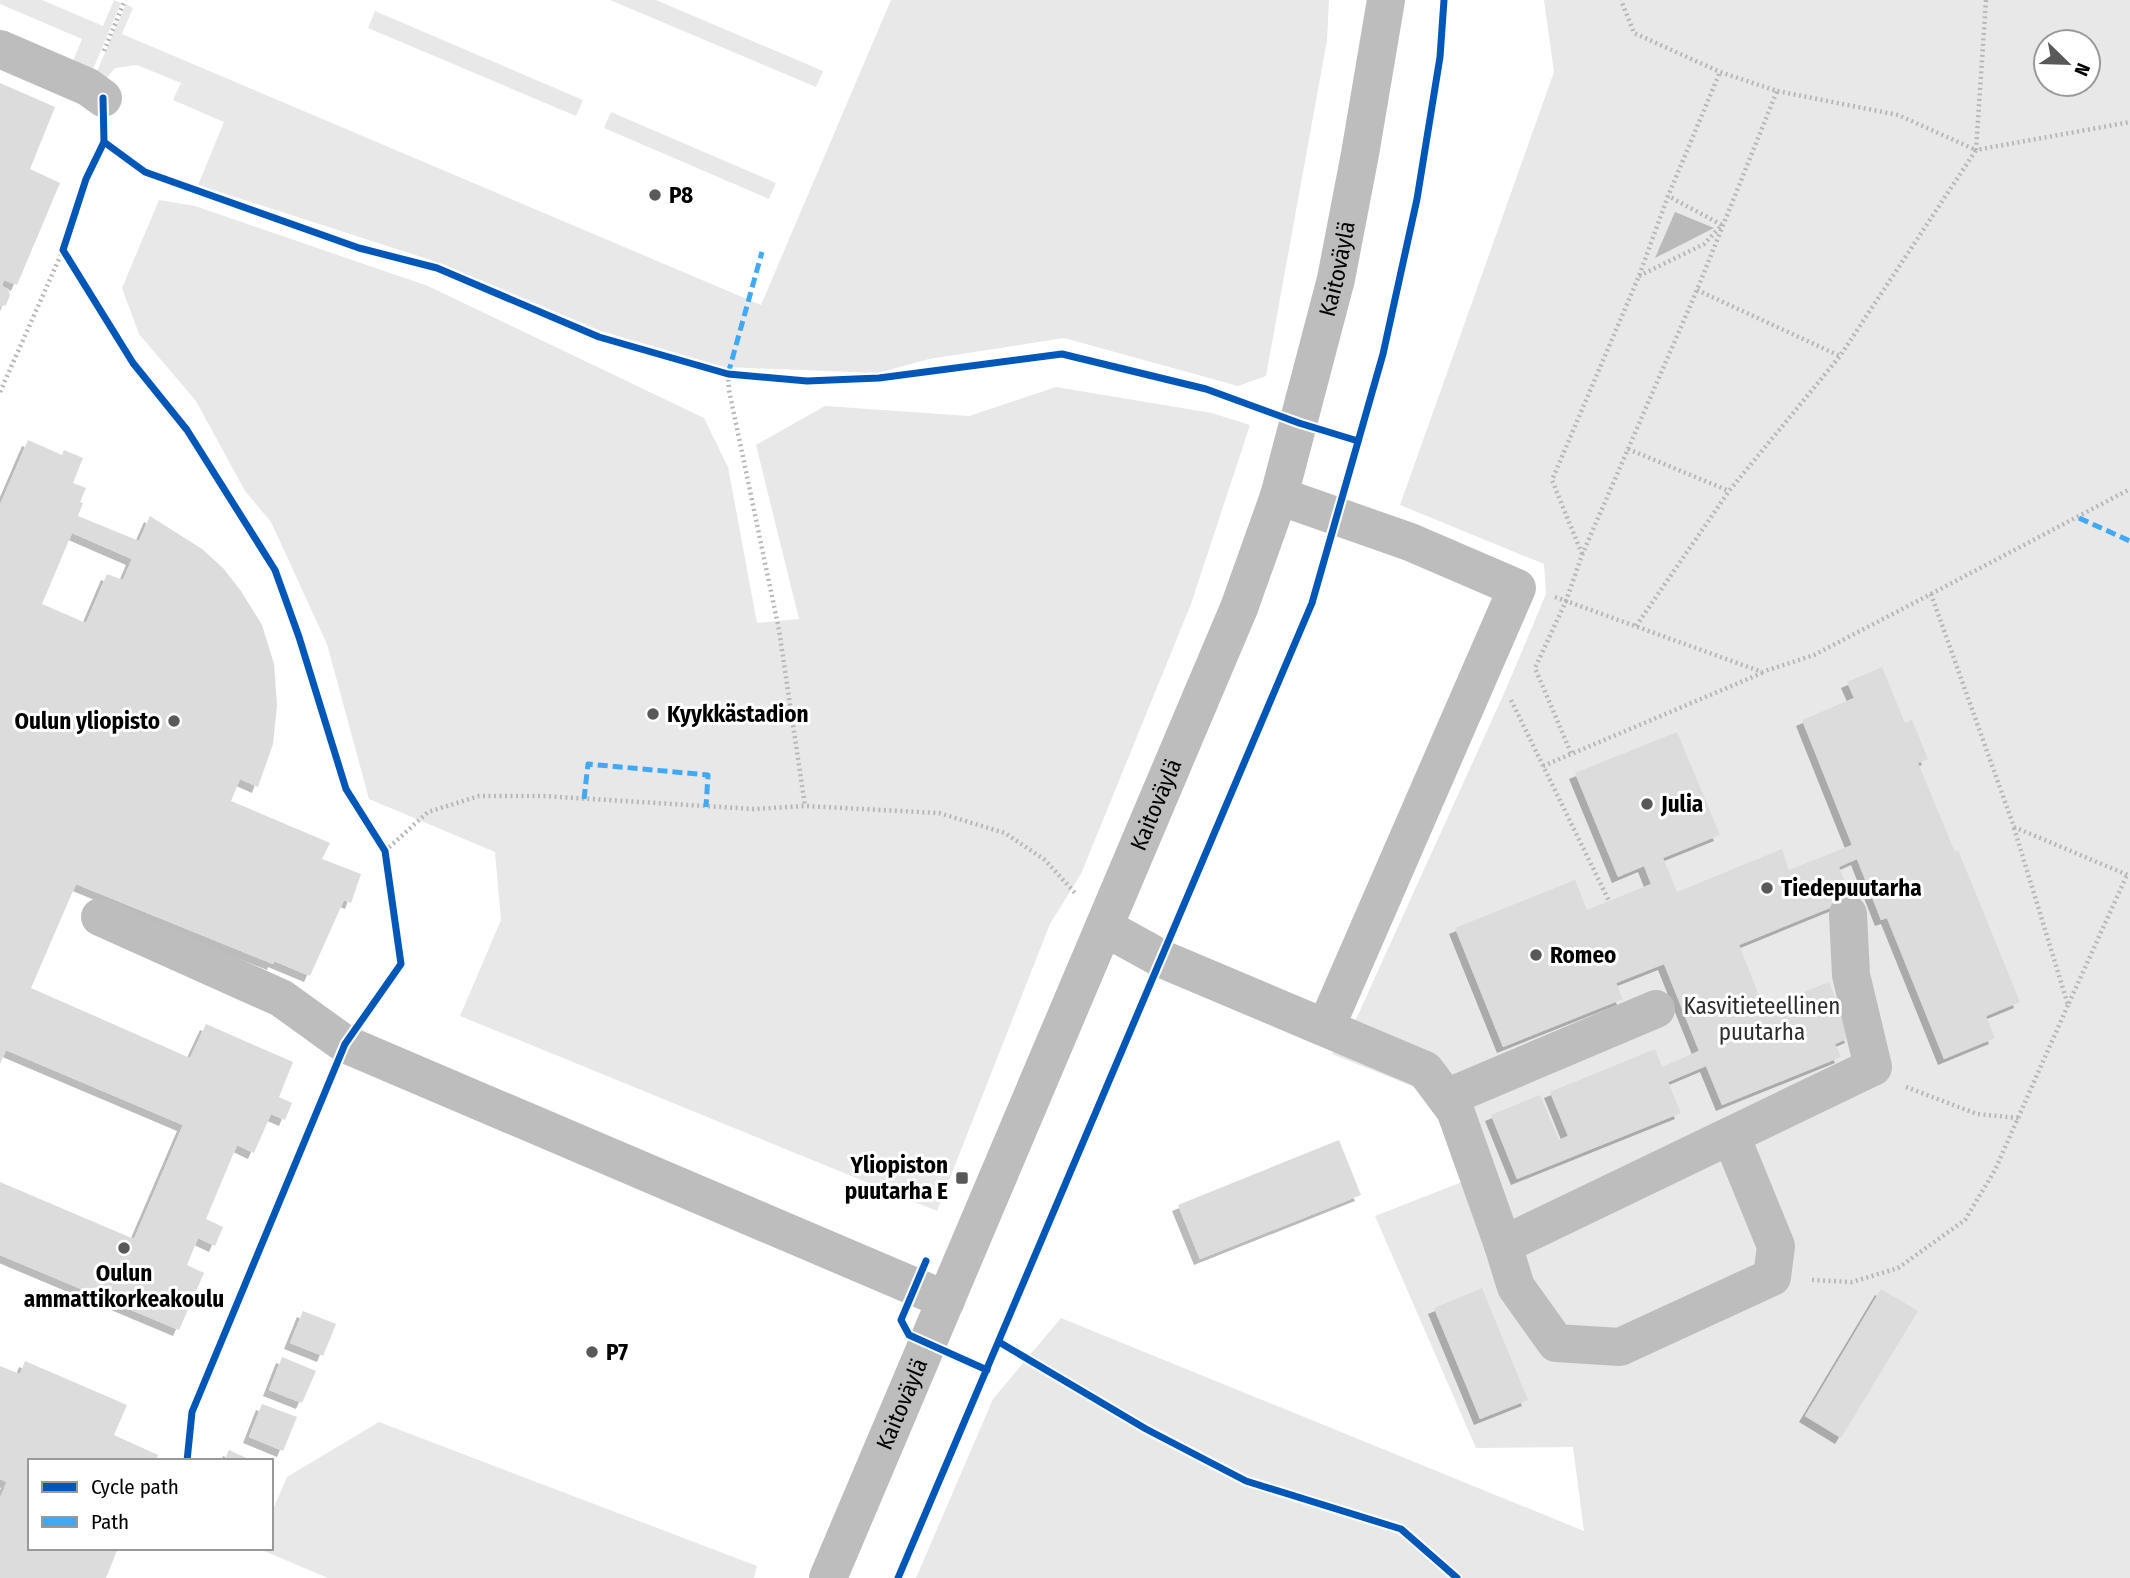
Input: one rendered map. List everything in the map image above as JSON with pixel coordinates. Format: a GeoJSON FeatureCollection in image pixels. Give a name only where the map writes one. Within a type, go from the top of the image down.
{"type":"FeatureCollection","features":[{"type":"Feature","properties":{"kind":"street","name":"Kaitoväylä"},"geometry":{"type":"LineString","coordinates":[[828,1578],[1239,608],[1279,496],[1336,279],[1385,0]]}},
{"type":"Feature","properties":{"kind":"street"},"geometry":{"type":"LineString","coordinates":[[0,49],[96,92]]}},
{"type":"Feature","properties":{"kind":"street"},"geometry":{"type":"LineString","coordinates":[[1279,496],[1410,542],[1517,588],[1326,1027]]}},
{"type":"Feature","properties":{"kind":"street"},"geometry":{"type":"LineString","coordinates":[[1503,1245],[1873,1067],[1852,975],[1848,914]]}},
{"type":"Feature","properties":{"kind":"street"},"geometry":{"type":"LineString","coordinates":[[100,917],[281,998],[345,1044],[946,1300]]}},
{"type":"Feature","properties":{"kind":"street"},"geometry":{"type":"LineString","coordinates":[[1104,928],[1162,959],[1426,1070],[1455,1110],[1516,1287],[1556,1343],[1620,1347],[1772,1277],[1776,1246],[1731,1136]]}},
{"type":"Feature","properties":{"kind":"street"},"geometry":{"type":"LineString","coordinates":[[1446,1098],[1656,1009]]}},
{"type":"Feature","properties":{"kind":"path"},"geometry":{"type":"LineString","coordinates":[[96,92],[125,0]]}},
{"type":"Feature","properties":{"kind":"path"},"geometry":{"type":"LineString","coordinates":[[1621,0],[1634,33],[1720,72],[1777,90],[1898,115],[1976,150],[2130,122]]}},
{"type":"Feature","properties":{"kind":"path"},"geometry":{"type":"LineString","coordinates":[[1636,626],[1729,491],[1840,356],[1976,150],[1986,0]]}},
{"type":"Feature","properties":{"kind":"path"},"geometry":{"type":"LineString","coordinates":[[1582,555],[1552,480],[1639,276],[1668,196],[1720,72]]}},
{"type":"Feature","properties":{"kind":"path"},"geometry":{"type":"LineString","coordinates":[[1572,754],[1535,668],[1566,601],[1582,555],[1697,290],[1777,90]]}},
{"type":"Feature","properties":{"kind":"path"},"geometry":{"type":"LineString","coordinates":[[1668,196],[1722,225]]}},
{"type":"Feature","properties":{"kind":"path"},"geometry":{"type":"LineString","coordinates":[[1639,276],[1704,244],[1722,225]]}},
{"type":"Feature","properties":{"kind":"path"},"geometry":{"type":"LineString","coordinates":[[0,392],[67,238]]}},
{"type":"Feature","properties":{"kind":"path"},"geometry":{"type":"LineString","coordinates":[[63,250],[70,261]]}},
{"type":"Feature","properties":{"kind":"path"},"geometry":{"type":"LineString","coordinates":[[1697,290],[1840,356]]}},
{"type":"Feature","properties":{"kind":"path"},"geometry":{"type":"LineString","coordinates":[[715,371],[741,376]]}},
{"type":"Feature","properties":{"kind":"path"},"geometry":{"type":"LineString","coordinates":[[728,374],[729,390],[779,630],[805,806]]}},
{"type":"Feature","properties":{"kind":"path"},"geometry":{"type":"LineString","coordinates":[[1628,449],[1729,491]]}},
{"type":"Feature","properties":{"kind":"path"},"geometry":{"type":"LineString","coordinates":[[1543,766],[1762,672],[1814,654],[2130,489]]}},
{"type":"Feature","properties":{"kind":"path"},"geometry":{"type":"LineString","coordinates":[[1546,594],[1762,672]]}},
{"type":"Feature","properties":{"kind":"path"},"geometry":{"type":"LineString","coordinates":[[1931,594],[2014,827],[2068,1005]]}},
{"type":"Feature","properties":{"kind":"path"},"geometry":{"type":"LineString","coordinates":[[1487,657],[1506,689],[1609,901]]}},
{"type":"Feature","properties":{"kind":"path"},"geometry":{"type":"LineString","coordinates":[[385,851],[428,812],[479,796],[543,796],[754,809],[805,806],[939,813],[1005,833],[1045,860],[1104,928]]}},
{"type":"Feature","properties":{"kind":"path"},"geometry":{"type":"LineString","coordinates":[[1772,1277],[1852,1282],[1898,1268],[1965,1220],[1995,1170],[2129,875],[2014,827]]}},
{"type":"Feature","properties":{"kind":"path"},"geometry":{"type":"LineString","coordinates":[[378,841],[385,851],[387,863]]}},
{"type":"Feature","properties":{"kind":"path"},"geometry":{"type":"LineString","coordinates":[[1873,1067],[1895,1083],[1977,1114],[2019,1118]]}},
{"type":"Feature","properties":{"kind":"green space"},"geometry":{"type":"Polygon","coordinates":[[[0,0],[42,0],[103,26],[114,0],[121,3],[91,74],[71,66],[82,39],[0,4],[0,0]]]}},
{"type":"Feature","properties":{"kind":"green space"},"geometry":{"type":"Polygon","coordinates":[[[610,0],[656,0],[823,71],[816,87],[610,0]]]}},
{"type":"Feature","properties":{"kind":"green space"},"geometry":{"type":"Polygon","coordinates":[[[891,0],[1329,0],[1327,40],[1266,376],[1238,386],[1064,338],[929,359],[878,373],[724,367],[601,331],[440,263],[198,185],[224,122],[173,100],[181,83],[137,65],[115,68],[105,80],[95,76],[126,4],[133,8],[122,34],[761,305],[891,0]]]}},
{"type":"Feature","properties":{"kind":"green space","name":"Kasvitieteellinen puutarha"},"geometry":{"type":"Polygon","coordinates":[[[1544,0],[2130,0],[2130,1578],[916,1578],[993,1399],[1061,1318],[1584,1531],[1573,1447],[1476,1448],[1375,1216],[1462,1182],[1434,1095],[1332,1054],[1357,1017],[1506,689],[1546,594],[1544,564],[1400,505],[1554,72],[1544,0]]]}},
{"type":"Feature","properties":{"kind":"green space"},"geometry":{"type":"Polygon","coordinates":[[[375,11],[583,100],[576,116],[368,28],[375,11]]]}},
{"type":"Feature","properties":{"kind":"green space"},"geometry":{"type":"Polygon","coordinates":[[[611,112],[776,183],[769,199],[604,128],[611,112]]]}},
{"type":"Feature","properties":{"kind":"green space"},"geometry":{"type":"Polygon","coordinates":[[[159,200],[195,206],[428,286],[704,418],[728,467],[757,623],[799,619],[756,445],[825,406],[969,416],[1056,387],[1212,413],[1250,425],[1191,604],[1081,874],[1050,924],[937,1211],[460,1016],[501,920],[495,852],[369,799],[327,644],[271,522],[245,491],[196,401],[139,334],[122,288],[159,200]]]}},
{"type":"Feature","properties":{"kind":"green space"},"geometry":{"type":"Polygon","coordinates":[[[379,1422],[757,1566],[754,1578],[328,1578],[262,1550],[273,1550],[273,1509],[287,1477],[379,1422]]]}},
{"type":"Feature","properties":{"kind":"shaded area"},"geometry":{"type":"Polygon","coordinates":[[[1675,212],[1714,228],[1655,258],[1675,212]]]}},
{"type":"Feature","properties":{"kind":"building"},"geometry":{"type":"Polygon","coordinates":[[[0,83],[55,107],[30,169],[60,183],[17,285],[4,280],[2,286],[8,289],[10,295],[6,305],[0,307],[0,83]]]}},
{"type":"Feature","properties":{"kind":"building"},"geometry":{"type":"Polygon","coordinates":[[[28,440],[62,455],[64,450],[83,458],[73,483],[86,488],[78,516],[139,541],[150,516],[202,549],[223,568],[262,625],[274,664],[277,705],[273,744],[258,787],[240,779],[231,801],[330,843],[322,859],[361,874],[351,903],[344,900],[310,976],[274,961],[273,964],[76,884],[31,988],[190,1058],[206,1024],[293,1062],[279,1097],[292,1103],[285,1120],[271,1114],[254,1153],[237,1145],[206,1219],[223,1227],[215,1246],[198,1238],[187,1265],[204,1273],[179,1330],[0,1255],[0,1182],[134,1239],[183,1125],[6,1050],[0,1064],[0,505],[28,440]],[[72,533],[42,604],[86,623],[107,574],[123,580],[132,559],[72,533]]]}},
{"type":"Feature","properties":{"kind":"building","name":"Tiedepuutarha"},"geometry":{"type":"Polygon","coordinates":[[[1882,667],[1905,723],[1912,720],[1928,759],[1918,763],[1955,852],[1958,850],[2020,1002],[1986,1016],[1995,1038],[1944,1059],[1887,918],[1881,920],[1857,859],[1839,867],[1852,899],[1739,945],[1764,1008],[1829,982],[1851,1037],[1835,1044],[1841,1057],[1722,1105],[1706,1066],[1668,1082],[1681,1113],[1517,1179],[1491,1115],[1540,1095],[1559,1140],[1568,1136],[1550,1092],[1655,1049],[1662,1067],[1699,1051],[1664,964],[1616,983],[1623,999],[1503,1047],[1455,928],[1575,880],[1587,910],[1651,884],[1644,866],[1618,877],[1575,773],[1677,732],[1720,835],[1663,858],[1677,892],[1782,849],[1789,870],[1852,845],[1802,720],[1854,698],[1847,682],[1882,667]]]}},
{"type":"Feature","properties":{"kind":"building"},"geometry":{"type":"Polygon","coordinates":[[[1339,1140],[1361,1195],[1200,1259],[1178,1205],[1339,1140]]]}},
{"type":"Feature","properties":{"kind":"building"},"geometry":{"type":"Polygon","coordinates":[[[1482,1288],[1528,1400],[1480,1419],[1434,1308],[1482,1288]]]}},
{"type":"Feature","properties":{"kind":"building"},"geometry":{"type":"Polygon","coordinates":[[[1881,1289],[1918,1311],[1841,1438],[1805,1416],[1881,1289]]]}},
{"type":"Feature","properties":{"kind":"building"},"geometry":{"type":"Polygon","coordinates":[[[303,1311],[336,1324],[323,1356],[290,1343],[303,1311]]]}},
{"type":"Feature","properties":{"kind":"building"},"geometry":{"type":"Polygon","coordinates":[[[282,1357],[316,1371],[302,1403],[269,1390],[282,1357]]]}},
{"type":"Feature","properties":{"kind":"building"},"geometry":{"type":"Polygon","coordinates":[[[25,1361],[127,1405],[114,1435],[158,1455],[157,1459],[28,1459],[28,1550],[117,1550],[106,1578],[0,1578],[0,1498],[7,1482],[0,1479],[0,1366],[20,1374],[25,1361]]]}},
{"type":"Feature","properties":{"kind":"building"},"geometry":{"type":"Polygon","coordinates":[[[262,1404],[297,1417],[283,1451],[249,1437],[262,1404]]]}},
{"type":"Feature","properties":{"kind":"building"},"geometry":{"type":"Polygon","coordinates":[[[229,1450],[249,1459],[225,1459],[229,1450]]]}},
{"type":"Feature","properties":{"kind":"marked path"},"geometry":{"type":"LineString","coordinates":[[728,374],[762,252]]}},
{"type":"Feature","properties":{"kind":"marked path"},"geometry":{"type":"LineString","coordinates":[[2079,518],[2130,541]]}},
{"type":"Feature","properties":{"kind":"marked path"},"geometry":{"type":"LineString","coordinates":[[584,799],[588,764],[708,775],[706,807]]}},
{"type":"Feature","properties":{"kind":"cycle path"},"geometry":{"type":"LineString","coordinates":[[898,1578],[1312,603],[1383,354],[1417,199],[1440,57],[1444,0]]}},
{"type":"Feature","properties":{"kind":"cycle path"},"geometry":{"type":"LineString","coordinates":[[103,98],[104,142],[86,179],[63,250],[133,363],[187,430],[275,570],[299,637],[346,789],[385,851],[401,964],[345,1044],[192,1412],[187,1459]]}},
{"type":"Feature","properties":{"kind":"cycle path"},"geometry":{"type":"LineString","coordinates":[[104,142],[145,172],[359,248],[437,268],[599,337],[728,374],[807,381],[879,378],[1062,354],[1206,389],[1358,441]]}},
{"type":"Feature","properties":{"kind":"cycle path"},"geometry":{"type":"LineString","coordinates":[[926,1261],[901,1320],[909,1335],[987,1370]]}},
{"type":"Feature","properties":{"kind":"cycle path"},"geometry":{"type":"LineString","coordinates":[[999,1342],[1146,1429],[1246,1481],[1401,1529],[1457,1578]]}},
{"type":"Feature","properties":{"kind":"place","name":"P8"},"geometry":{"type":"Point","coordinates":[655,195]}},
{"type":"Feature","properties":{"kind":"place","name":"Kyykkästadion"},"geometry":{"type":"Point","coordinates":[653,714]}},
{"type":"Feature","properties":{"kind":"place","name":"Oulun yliopisto"},"geometry":{"type":"Point","coordinates":[174,721]}},
{"type":"Feature","properties":{"kind":"place","name":"Julia"},"geometry":{"type":"Point","coordinates":[1647,804]}},
{"type":"Feature","properties":{"kind":"place","name":"Tiedepuutarha"},"geometry":{"type":"Point","coordinates":[1767,888]}},
{"type":"Feature","properties":{"kind":"place","name":"Romeo"},"geometry":{"type":"Point","coordinates":[1536,955]}},
{"type":"Feature","properties":{"kind":"place","name":"Yliopiston puutarha E"},"geometry":{"type":"Point","coordinates":[962,1178]}},
{"type":"Feature","properties":{"kind":"place","name":"Oulun ammattikorkeakoulu"},"geometry":{"type":"Point","coordinates":[124,1248]}},
{"type":"Feature","properties":{"kind":"place","name":"P7"},"geometry":{"type":"Point","coordinates":[592,1352]}}]}
